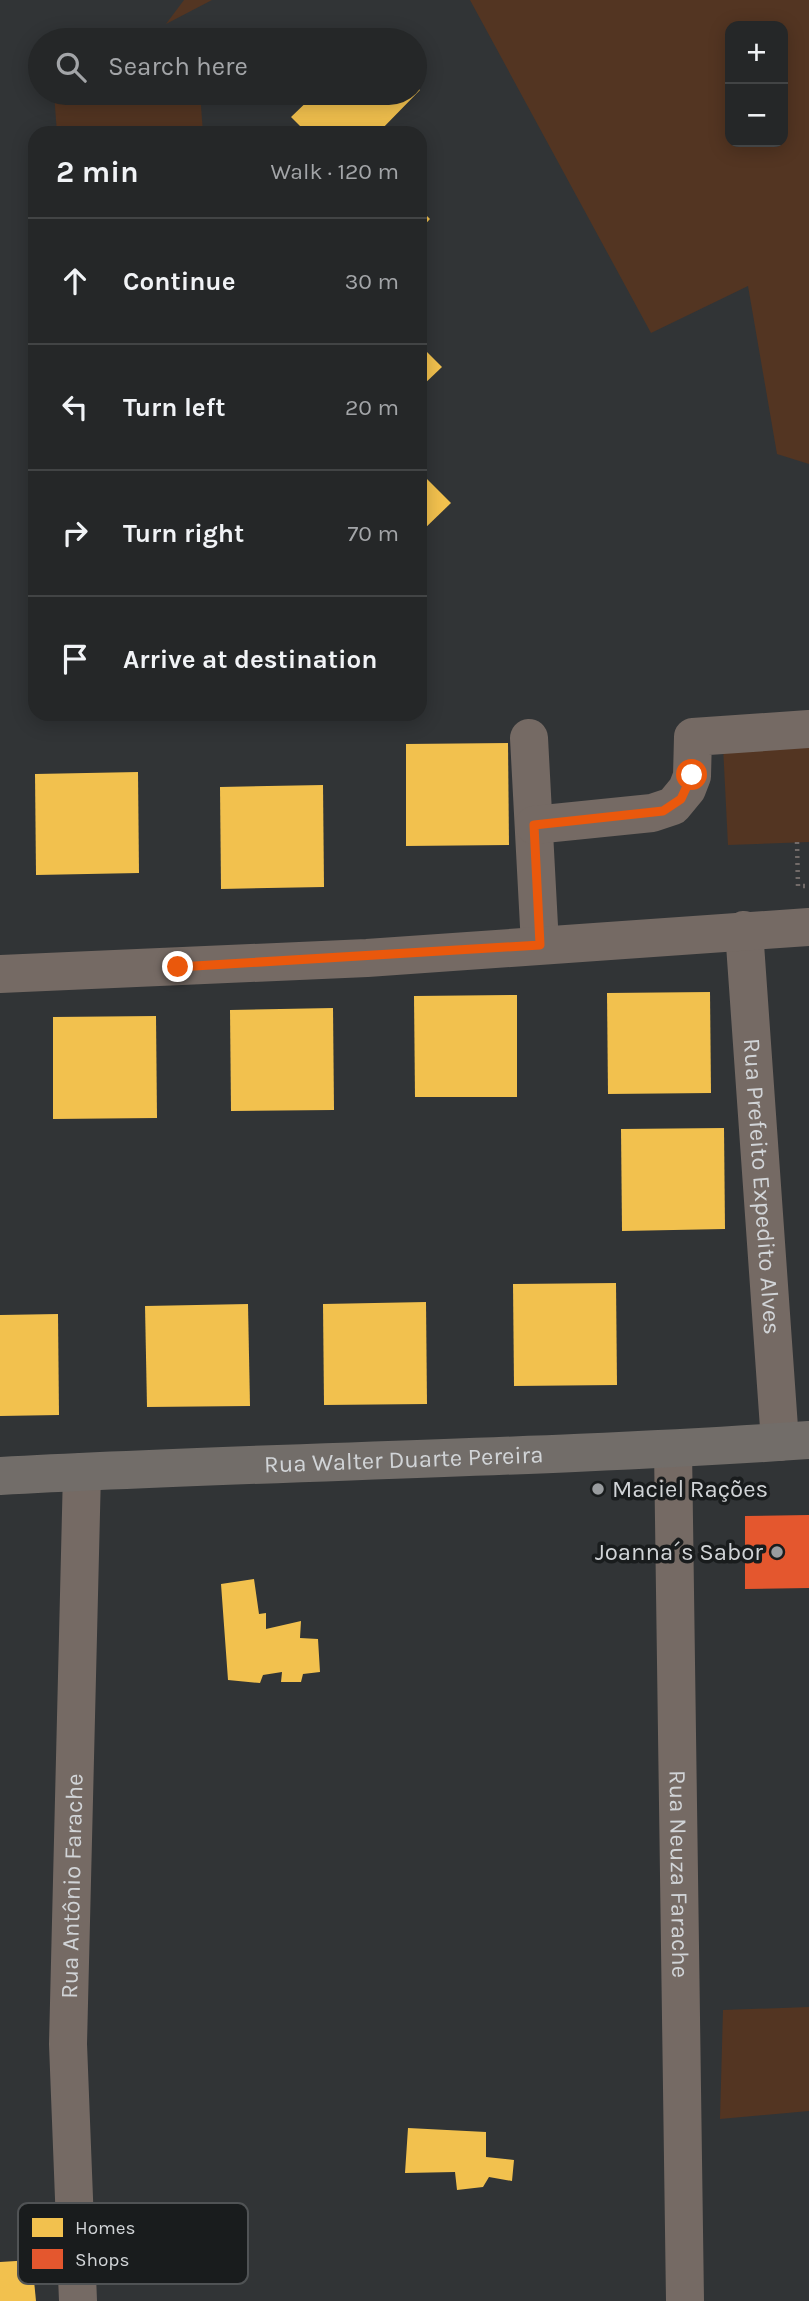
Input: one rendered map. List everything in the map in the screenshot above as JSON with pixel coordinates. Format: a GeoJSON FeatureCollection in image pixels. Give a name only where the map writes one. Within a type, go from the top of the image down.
{"type":"FeatureCollection","features":[{"type":"Feature","properties":{"kind":"main road","name":"Rua Walter Duarte Pereira"},"geometry":{"type":"LineString","coordinates":[[0,1476],[673,1449],[794,1441]]}},
{"type":"Feature","properties":{"kind":"street"},"geometry":{"type":"LineString","coordinates":[[534,825],[652,813],[673,806],[687,789],[692,775],[693,737],[809,729]]}},
{"type":"Feature","properties":{"kind":"street"},"geometry":{"type":"LineString","coordinates":[[529,738],[540,945]]}},
{"type":"Feature","properties":{"kind":"street"},"geometry":{"type":"LineString","coordinates":[[0,974],[367,958],[809,926]]}},
{"type":"Feature","properties":{"kind":"street","name":"Rua Prefeito Expedito Alves"},"geometry":{"type":"LineString","coordinates":[[744,930],[794,1441]]}},
{"type":"Feature","properties":{"kind":"street","name":"Rua Neuza Farache"},"geometry":{"type":"LineString","coordinates":[[673,1449],[685,2301]]}},
{"type":"Feature","properties":{"kind":"street","name":"Rua Antônio Farache"},"geometry":{"type":"LineString","coordinates":[[74,2203],[68,2045],[82,1472]]}},
{"type":"Feature","properties":{"kind":"path"},"geometry":{"type":"LineString","coordinates":[[797,842],[798,886],[809,886]]}},
{"type":"Feature","properties":{"kind":"shaded area"},"geometry":{"type":"Polygon","coordinates":[[[184,0],[212,0],[166,24],[184,0]]]}},
{"type":"Feature","properties":{"kind":"shaded area"},"geometry":{"type":"Polygon","coordinates":[[[470,0],[809,0],[809,464],[777,454],[748,286],[651,333],[470,0]]]}},
{"type":"Feature","properties":{"kind":"shaded area"},"geometry":{"type":"Polygon","coordinates":[[[55,105],[201,105],[202,126],[56,126],[55,105]]]}},
{"type":"Feature","properties":{"kind":"shaded area"},"geometry":{"type":"Polygon","coordinates":[[[809,742],[809,842],[728,845],[723,746],[809,742]]]}},
{"type":"Feature","properties":{"kind":"shaded area"},"geometry":{"type":"Polygon","coordinates":[[[809,2007],[809,2111],[720,2119],[723,2010],[809,2007]]]}},
{"type":"Feature","properties":{"kind":"building: Homes"},"geometry":{"type":"Polygon","coordinates":[[[304,105],[405,105],[385,126],[300,126],[291,117],[304,105]]]}},
{"type":"Feature","properties":{"kind":"building: Homes"},"geometry":{"type":"Polygon","coordinates":[[[427,352],[442,367],[427,381],[427,352]]]}},
{"type":"Feature","properties":{"kind":"building: Homes"},"geometry":{"type":"Polygon","coordinates":[[[427,479],[451,503],[427,526],[427,479]]]}},
{"type":"Feature","properties":{"kind":"building: Homes"},"geometry":{"type":"Polygon","coordinates":[[[508,743],[509,845],[406,846],[406,744],[508,743]]]}},
{"type":"Feature","properties":{"kind":"building: Homes"},"geometry":{"type":"Polygon","coordinates":[[[138,772],[139,873],[36,875],[35,774],[138,772]]]}},
{"type":"Feature","properties":{"kind":"building: Homes"},"geometry":{"type":"Polygon","coordinates":[[[323,785],[324,887],[221,889],[220,787],[323,785]]]}},
{"type":"Feature","properties":{"kind":"building: Homes"},"geometry":{"type":"Polygon","coordinates":[[[710,992],[711,1093],[608,1094],[607,993],[710,992]]]}},
{"type":"Feature","properties":{"kind":"building: Homes"},"geometry":{"type":"Polygon","coordinates":[[[517,995],[517,1097],[415,1097],[414,996],[517,995]]]}},
{"type":"Feature","properties":{"kind":"building: Homes"},"geometry":{"type":"Polygon","coordinates":[[[333,1008],[334,1110],[231,1111],[230,1010],[333,1008]]]}},
{"type":"Feature","properties":{"kind":"building: Homes"},"geometry":{"type":"Polygon","coordinates":[[[156,1016],[157,1118],[53,1119],[53,1017],[156,1016]]]}},
{"type":"Feature","properties":{"kind":"building: Homes"},"geometry":{"type":"Polygon","coordinates":[[[724,1128],[725,1229],[622,1231],[621,1129],[724,1128]]]}},
{"type":"Feature","properties":{"kind":"building: Homes"},"geometry":{"type":"Polygon","coordinates":[[[616,1283],[617,1385],[514,1386],[513,1284],[616,1283]]]}},
{"type":"Feature","properties":{"kind":"building: Homes"},"geometry":{"type":"Polygon","coordinates":[[[426,1302],[427,1404],[324,1405],[323,1304],[426,1302]]]}},
{"type":"Feature","properties":{"kind":"building: Homes"},"geometry":{"type":"Polygon","coordinates":[[[248,1304],[250,1406],[147,1407],[145,1306],[248,1304]]]}},
{"type":"Feature","properties":{"kind":"building: Homes"},"geometry":{"type":"Polygon","coordinates":[[[58,1314],[59,1415],[0,1416],[0,1315],[58,1314]]]}},
{"type":"Feature","properties":{"kind":"building: Homes"},"geometry":{"type":"Polygon","coordinates":[[[254,1579],[259,1614],[266,1613],[266,1629],[301,1621],[300,1638],[318,1639],[320,1672],[303,1674],[301,1682],[281,1682],[282,1672],[263,1675],[260,1683],[228,1680],[221,1584],[254,1579]]]}},
{"type":"Feature","properties":{"kind":"building: Homes"},"geometry":{"type":"Polygon","coordinates":[[[408,2128],[486,2132],[486,2157],[514,2160],[512,2181],[489,2177],[483,2187],[457,2190],[455,2172],[405,2173],[408,2128]]]}},
{"type":"Feature","properties":{"kind":"building: Homes"},"geometry":{"type":"Polygon","coordinates":[[[18,2261],[18,2284],[34,2284],[36,2301],[0,2301],[0,2262],[18,2261]]]}},
{"type":"Feature","properties":{"kind":"building: Shops","name":"Joanna´s Sabor"},"geometry":{"type":"Polygon","coordinates":[[[809,1515],[809,1588],[745,1589],[745,1516],[809,1515]]]}},
{"type":"Feature","properties":{"kind":"place","name":"Maciel Rações"},"geometry":{"type":"Point","coordinates":[598,1489]}},
{"type":"Feature","properties":{"kind":"place","name":"Joanna´s Sabor"},"geometry":{"type":"Point","coordinates":[777,1552]}},
{"type":"Feature","properties":{"kind":"route"},"geometry":{"type":"LineString","coordinates":[[178,967],[367,958],[540,945],[534,825],[663,811],[681,799],[692,775]]}}]}
